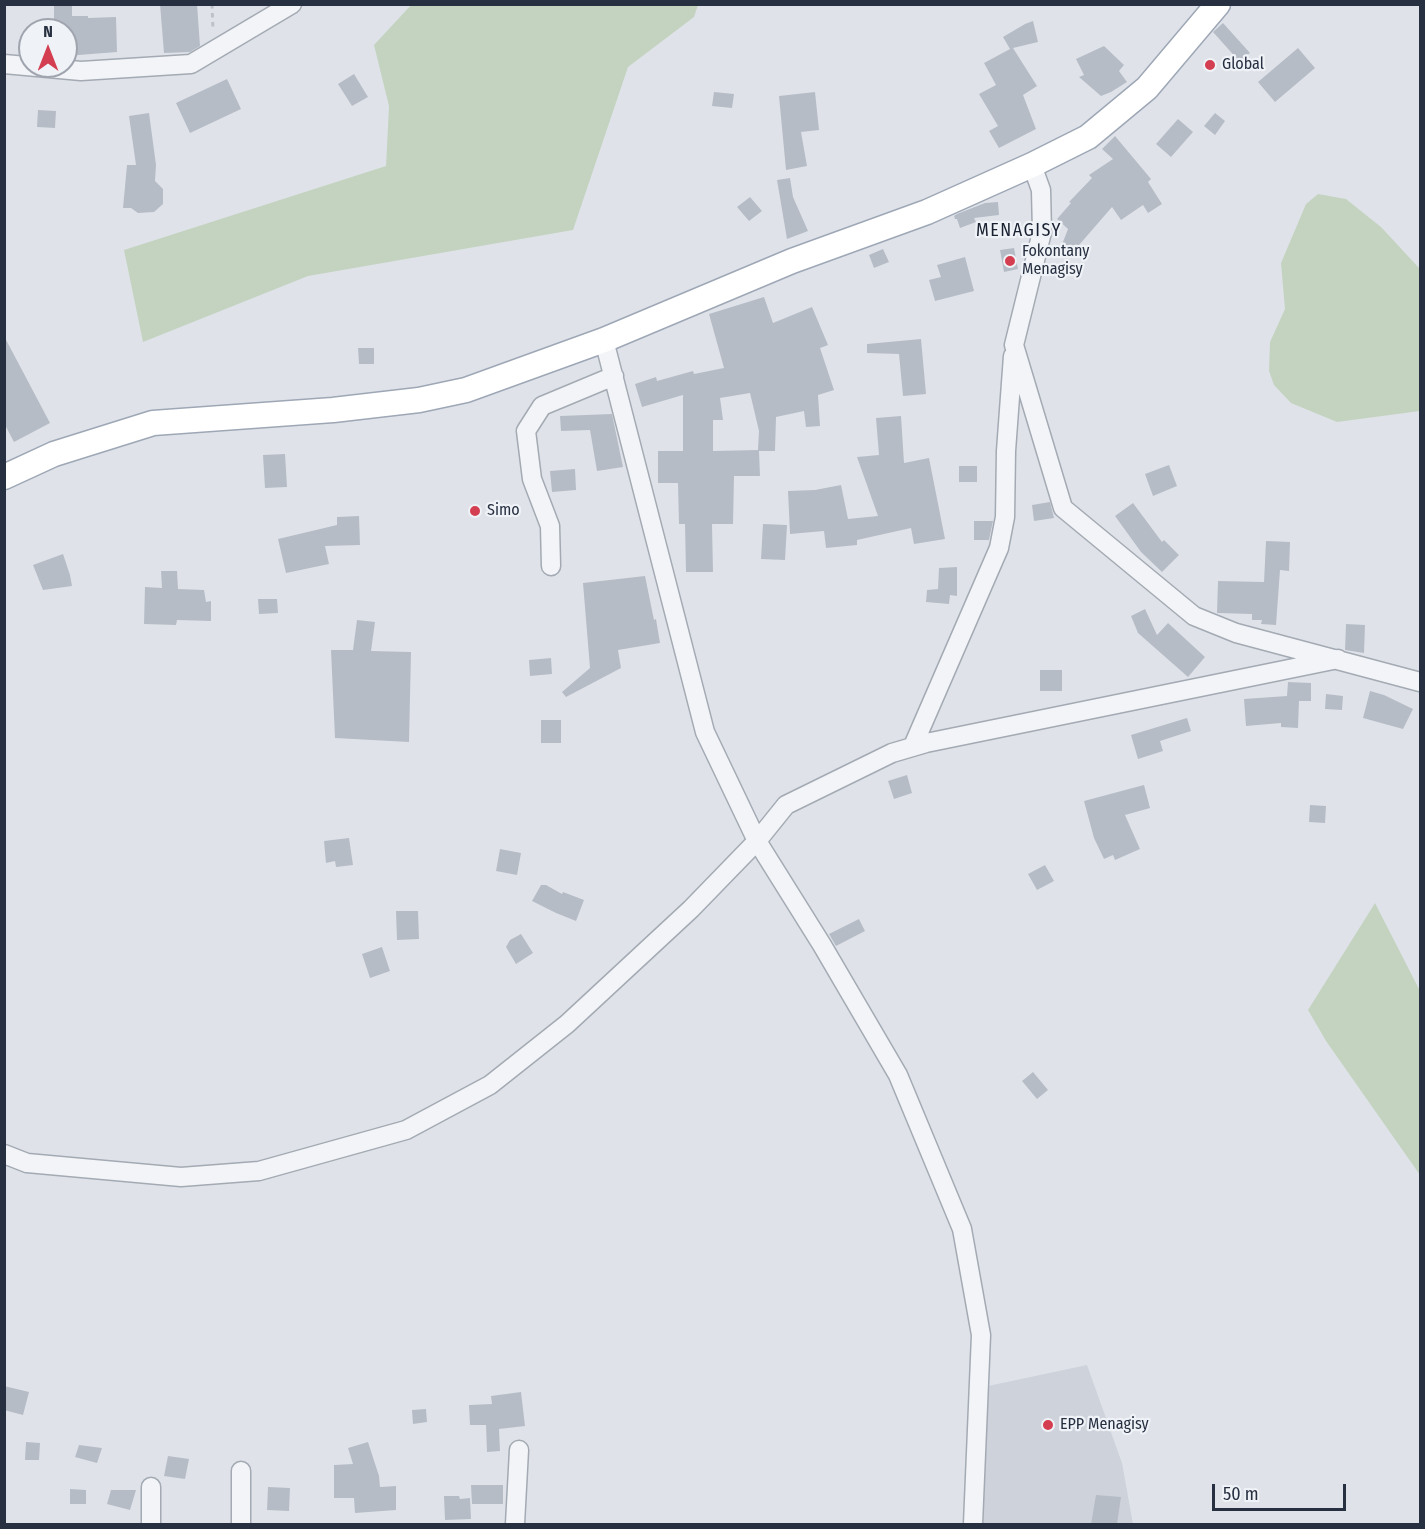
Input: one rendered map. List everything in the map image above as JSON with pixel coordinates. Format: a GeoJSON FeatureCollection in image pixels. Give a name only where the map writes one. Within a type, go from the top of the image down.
{"type":"FeatureCollection","features":[{"type":"Feature","properties":{"kind":"main road"},"geometry":{"type":"LineString","coordinates":[[6,474],[54,454],[153,423],[381,405],[466,390],[604,340],[792,261],[927,212],[1088,137],[1147,88],[1218,4]]}},
{"type":"Feature","properties":{"kind":"street"},"geometry":{"type":"LineString","coordinates":[[4,64],[81,72],[191,64],[291,4]]}},
{"type":"Feature","properties":{"kind":"street"},"geometry":{"type":"LineString","coordinates":[[913,747],[999,548],[1005,517],[1006,451],[1014,345],[1042,232],[1041,190],[1032,165]]}},
{"type":"Feature","properties":{"kind":"street"},"geometry":{"type":"LineString","coordinates":[[604,340],[705,732],[757,841],[822,945],[898,1075],[962,1229],[981,1335],[973,1524]]}},
{"type":"Feature","properties":{"kind":"street"},"geometry":{"type":"LineString","coordinates":[[1014,345],[1064,508],[1194,616],[1236,633],[1420,682]]}},
{"type":"Feature","properties":{"kind":"street"},"geometry":{"type":"LineString","coordinates":[[551,566],[550,526],[532,479],[526,431],[542,406],[614,376]]}},
{"type":"Feature","properties":{"kind":"street"},"geometry":{"type":"LineString","coordinates":[[4,1154],[27,1163],[181,1177],[259,1171],[406,1130],[490,1085],[567,1024],[691,909],[757,841],[786,804],[892,753],[913,747],[1338,659]]}},
{"type":"Feature","properties":{"kind":"street"},"geometry":{"type":"LineString","coordinates":[[4,1168],[27,1163]]}},
{"type":"Feature","properties":{"kind":"street"},"geometry":{"type":"LineString","coordinates":[[515,1524],[519,1450]]}},
{"type":"Feature","properties":{"kind":"street"},"geometry":{"type":"LineString","coordinates":[[240,1524],[241,1471]]}},
{"type":"Feature","properties":{"kind":"street"},"geometry":{"type":"LineString","coordinates":[[151,1487],[152,1524]]}},
{"type":"Feature","properties":{"kind":"path"},"geometry":{"type":"LineString","coordinates":[[212,4],[214,51]]}},
{"type":"Feature","properties":{"kind":"shaded area","name":"EPP Menagisy"},"geometry":{"type":"Polygon","coordinates":[[[1087,1365],[1122,1463],[1133,1524],[983,1524],[988,1386],[1087,1365]]]}},
{"type":"Feature","properties":{"kind":"green space"},"geometry":{"type":"Polygon","coordinates":[[[412,4],[698,5],[694,17],[628,67],[573,230],[308,276],[143,342],[124,250],[386,166],[389,106],[374,45],[412,4]]]}},
{"type":"Feature","properties":{"kind":"green space"},"geometry":{"type":"Polygon","coordinates":[[[1318,194],[1346,199],[1381,227],[1420,269],[1420,411],[1337,422],[1291,403],[1274,385],[1269,371],[1270,342],[1285,309],[1281,263],[1306,204],[1318,194]]]}},
{"type":"Feature","properties":{"kind":"green space"},"geometry":{"type":"Polygon","coordinates":[[[1375,903],[1420,991],[1420,1175],[1326,1041],[1308,1010],[1375,903]]]}},
{"type":"Feature","properties":{"kind":"building"},"geometry":{"type":"Polygon","coordinates":[[[54,4],[72,4],[72,16],[116,17],[117,52],[78,55],[78,18],[54,18],[54,4]]]}},
{"type":"Feature","properties":{"kind":"building"},"geometry":{"type":"Polygon","coordinates":[[[160,4],[197,4],[200,46],[190,52],[164,53],[160,4]]]}},
{"type":"Feature","properties":{"kind":"building"},"geometry":{"type":"Polygon","coordinates":[[[1033,21],[1038,42],[1013,48],[1037,86],[1023,95],[1036,129],[999,148],[989,131],[998,126],[979,94],[996,85],[984,63],[1010,49],[1003,37],[1033,21]]]}},
{"type":"Feature","properties":{"kind":"building"},"geometry":{"type":"Polygon","coordinates":[[[1223,23],[1250,53],[1239,61],[1213,32],[1223,23]]]}},
{"type":"Feature","properties":{"kind":"building"},"geometry":{"type":"Polygon","coordinates":[[[1104,46],[1124,65],[1119,71],[1127,82],[1101,96],[1079,77],[1084,75],[1076,59],[1104,46]]]}},
{"type":"Feature","properties":{"kind":"building"},"geometry":{"type":"Polygon","coordinates":[[[1298,48],[1315,68],[1275,102],[1258,82],[1298,48]]]}},
{"type":"Feature","properties":{"kind":"building"},"geometry":{"type":"Polygon","coordinates":[[[354,74],[368,97],[352,106],[338,84],[354,74]]]}},
{"type":"Feature","properties":{"kind":"building"},"geometry":{"type":"Polygon","coordinates":[[[227,79],[241,109],[190,133],[176,103],[227,79]]]}},
{"type":"Feature","properties":{"kind":"building"},"geometry":{"type":"Polygon","coordinates":[[[714,92],[734,94],[732,108],[712,106],[714,92]]]}},
{"type":"Feature","properties":{"kind":"building"},"geometry":{"type":"Polygon","coordinates":[[[815,92],[819,130],[801,132],[807,166],[786,170],[779,96],[815,92]]]}},
{"type":"Feature","properties":{"kind":"building"},"geometry":{"type":"Polygon","coordinates":[[[38,110],[56,111],[55,128],[37,127],[38,110]]]}},
{"type":"Feature","properties":{"kind":"building"},"geometry":{"type":"Polygon","coordinates":[[[149,113],[156,165],[155,181],[163,189],[163,204],[154,212],[138,213],[131,208],[123,208],[127,165],[136,165],[129,116],[149,113]]]}},
{"type":"Feature","properties":{"kind":"building"},"geometry":{"type":"Polygon","coordinates":[[[1215,113],[1225,121],[1215,135],[1204,126],[1215,113]]]}},
{"type":"Feature","properties":{"kind":"building"},"geometry":{"type":"Polygon","coordinates":[[[1178,119],[1193,132],[1171,157],[1156,144],[1178,119]]]}},
{"type":"Feature","properties":{"kind":"building"},"geometry":{"type":"Polygon","coordinates":[[[1115,136],[1151,179],[1148,182],[1162,204],[1148,213],[1143,205],[1121,220],[1112,207],[1073,252],[1061,247],[1068,229],[1057,219],[1071,203],[1069,202],[1092,178],[1089,175],[1113,159],[1102,149],[1115,136]]]}},
{"type":"Feature","properties":{"kind":"building"},"geometry":{"type":"Polygon","coordinates":[[[790,178],[793,197],[808,231],[787,239],[777,180],[790,178]]]}},
{"type":"Feature","properties":{"kind":"building"},"geometry":{"type":"Polygon","coordinates":[[[750,197],[762,211],[749,221],[737,207],[750,197]]]}},
{"type":"Feature","properties":{"kind":"building"},"geometry":{"type":"Polygon","coordinates":[[[998,202],[999,215],[974,218],[976,222],[960,228],[955,219],[954,216],[957,214],[985,203],[998,202]]]}},
{"type":"Feature","properties":{"kind":"building"},"geometry":{"type":"Polygon","coordinates":[[[1014,248],[1018,269],[1004,272],[1000,250],[1014,248]]]}},
{"type":"Feature","properties":{"kind":"building"},"geometry":{"type":"Polygon","coordinates":[[[883,249],[889,262],[874,268],[869,255],[883,249]]]}},
{"type":"Feature","properties":{"kind":"building"},"geometry":{"type":"Polygon","coordinates":[[[965,257],[974,291],[935,301],[929,280],[941,277],[937,265],[965,257]]]}},
{"type":"Feature","properties":{"kind":"building"},"geometry":{"type":"Polygon","coordinates":[[[764,297],[773,323],[812,307],[828,345],[820,348],[834,390],[818,395],[820,426],[806,427],[804,411],[776,417],[775,451],[759,451],[760,476],[734,476],[733,524],[712,524],[713,572],[686,572],[685,524],[679,524],[678,483],[658,483],[658,451],[683,451],[683,395],[642,407],[635,384],[656,377],[657,381],[693,371],[694,374],[724,368],[709,314],[764,297]],[[750,393],[720,398],[723,420],[713,420],[713,451],[758,450],[759,431],[750,393]]]}},
{"type":"Feature","properties":{"kind":"building"},"geometry":{"type":"Polygon","coordinates":[[[4,336],[50,423],[14,442],[4,423],[4,336]]]}},
{"type":"Feature","properties":{"kind":"building"},"geometry":{"type":"Polygon","coordinates":[[[921,339],[926,394],[903,396],[899,354],[867,353],[867,344],[921,339]]]}},
{"type":"Feature","properties":{"kind":"building"},"geometry":{"type":"Polygon","coordinates":[[[358,348],[374,348],[374,364],[359,364],[358,348]]]}},
{"type":"Feature","properties":{"kind":"building"},"geometry":{"type":"Polygon","coordinates":[[[612,414],[623,467],[597,471],[590,430],[561,431],[560,416],[612,414]]]}},
{"type":"Feature","properties":{"kind":"building"},"geometry":{"type":"Polygon","coordinates":[[[901,416],[904,463],[929,458],[945,539],[914,544],[911,528],[857,540],[857,545],[826,548],[824,531],[790,534],[788,491],[815,490],[841,485],[848,519],[878,516],[857,457],[879,455],[876,418],[901,416]]]}},
{"type":"Feature","properties":{"kind":"building"},"geometry":{"type":"Polygon","coordinates":[[[285,454],[287,487],[265,488],[263,455],[285,454]]]}},
{"type":"Feature","properties":{"kind":"building"},"geometry":{"type":"Polygon","coordinates":[[[1169,465],[1177,486],[1153,496],[1145,474],[1169,465]]]}},
{"type":"Feature","properties":{"kind":"building"},"geometry":{"type":"Polygon","coordinates":[[[959,466],[977,466],[977,482],[959,482],[959,466]]]}},
{"type":"Feature","properties":{"kind":"building"},"geometry":{"type":"Polygon","coordinates":[[[575,469],[576,490],[552,492],[550,471],[575,469]]]}},
{"type":"Feature","properties":{"kind":"building"},"geometry":{"type":"Polygon","coordinates":[[[1050,502],[1054,518],[1034,521],[1032,505],[1050,502]]]}},
{"type":"Feature","properties":{"kind":"building"},"geometry":{"type":"Polygon","coordinates":[[[1133,503],[1162,542],[1164,540],[1179,555],[1162,572],[1141,552],[1115,516],[1133,503]]]}},
{"type":"Feature","properties":{"kind":"building"},"geometry":{"type":"Polygon","coordinates":[[[359,516],[360,545],[325,546],[329,564],[286,573],[278,539],[337,525],[337,517],[359,516]]]}},
{"type":"Feature","properties":{"kind":"building"},"geometry":{"type":"Polygon","coordinates":[[[974,521],[993,521],[989,540],[974,540],[974,521]]]}},
{"type":"Feature","properties":{"kind":"building"},"geometry":{"type":"Polygon","coordinates":[[[763,524],[787,525],[785,560],[761,559],[763,524]]]}},
{"type":"Feature","properties":{"kind":"building"},"geometry":{"type":"Polygon","coordinates":[[[1266,541],[1290,542],[1289,571],[1280,570],[1276,625],[1261,624],[1262,620],[1252,620],[1252,614],[1217,613],[1218,581],[1264,582],[1266,541]]]}},
{"type":"Feature","properties":{"kind":"building"},"geometry":{"type":"Polygon","coordinates":[[[63,554],[72,586],[43,590],[33,565],[63,554]]]}},
{"type":"Feature","properties":{"kind":"building"},"geometry":{"type":"Polygon","coordinates":[[[957,567],[957,596],[950,595],[949,604],[926,602],[927,590],[938,589],[939,568],[957,567]]]}},
{"type":"Feature","properties":{"kind":"building"},"geometry":{"type":"Polygon","coordinates":[[[161,571],[177,571],[178,589],[204,590],[206,602],[211,601],[211,621],[177,620],[176,625],[144,624],[145,587],[162,588],[161,571]]]}},
{"type":"Feature","properties":{"kind":"building"},"geometry":{"type":"Polygon","coordinates":[[[645,576],[660,643],[618,650],[621,668],[566,697],[562,692],[590,668],[583,583],[645,576]]]}},
{"type":"Feature","properties":{"kind":"building"},"geometry":{"type":"Polygon","coordinates":[[[258,599],[277,599],[278,613],[259,614],[258,599]]]}},
{"type":"Feature","properties":{"kind":"building"},"geometry":{"type":"Polygon","coordinates":[[[1145,609],[1157,635],[1168,623],[1205,657],[1188,677],[1138,633],[1131,616],[1145,609]]]}},
{"type":"Feature","properties":{"kind":"building"},"geometry":{"type":"Polygon","coordinates":[[[357,620],[375,622],[371,651],[411,652],[409,742],[335,738],[331,650],[353,650],[357,620]]]}},
{"type":"Feature","properties":{"kind":"building"},"geometry":{"type":"Polygon","coordinates":[[[1346,624],[1365,625],[1364,653],[1345,650],[1346,624]]]}},
{"type":"Feature","properties":{"kind":"building"},"geometry":{"type":"Polygon","coordinates":[[[551,658],[552,674],[530,676],[529,660],[551,658]]]}},
{"type":"Feature","properties":{"kind":"building"},"geometry":{"type":"Polygon","coordinates":[[[1040,670],[1062,670],[1062,691],[1040,691],[1040,670]]]}},
{"type":"Feature","properties":{"kind":"building"},"geometry":{"type":"Polygon","coordinates":[[[1288,682],[1311,683],[1311,701],[1299,701],[1298,728],[1281,727],[1281,723],[1246,726],[1244,699],[1287,696],[1288,682]]]}},
{"type":"Feature","properties":{"kind":"building"},"geometry":{"type":"Polygon","coordinates":[[[1370,691],[1413,709],[1403,729],[1363,718],[1370,691]]]}},
{"type":"Feature","properties":{"kind":"building"},"geometry":{"type":"Polygon","coordinates":[[[1326,694],[1343,696],[1342,710],[1325,709],[1326,694]]]}},
{"type":"Feature","properties":{"kind":"building"},"geometry":{"type":"Polygon","coordinates":[[[1187,718],[1191,731],[1160,741],[1163,751],[1138,759],[1131,735],[1187,718]]]}},
{"type":"Feature","properties":{"kind":"building"},"geometry":{"type":"Polygon","coordinates":[[[541,720],[561,720],[561,743],[541,743],[541,720]]]}},
{"type":"Feature","properties":{"kind":"building"},"geometry":{"type":"Polygon","coordinates":[[[907,775],[912,793],[894,799],[888,781],[907,775]]]}},
{"type":"Feature","properties":{"kind":"building"},"geometry":{"type":"Polygon","coordinates":[[[1144,785],[1150,808],[1125,815],[1140,849],[1115,860],[1113,855],[1104,859],[1094,838],[1084,801],[1144,785]]]}},
{"type":"Feature","properties":{"kind":"building"},"geometry":{"type":"Polygon","coordinates":[[[1310,805],[1326,806],[1325,823],[1309,822],[1310,805]]]}},
{"type":"Feature","properties":{"kind":"building"},"geometry":{"type":"Polygon","coordinates":[[[349,838],[353,865],[336,867],[335,861],[326,863],[324,841],[349,838]]]}},
{"type":"Feature","properties":{"kind":"building"},"geometry":{"type":"Polygon","coordinates":[[[500,849],[521,853],[517,875],[496,871],[500,849]]]}},
{"type":"Feature","properties":{"kind":"building"},"geometry":{"type":"Polygon","coordinates":[[[1045,865],[1054,881],[1037,890],[1028,874],[1045,865]]]}},
{"type":"Feature","properties":{"kind":"building"},"geometry":{"type":"Polygon","coordinates":[[[541,885],[584,900],[576,921],[532,901],[541,885]]]}},
{"type":"Feature","properties":{"kind":"building"},"geometry":{"type":"Polygon","coordinates":[[[396,911],[418,911],[419,939],[397,940],[396,911]]]}},
{"type":"Feature","properties":{"kind":"building"},"geometry":{"type":"Polygon","coordinates":[[[859,919],[865,931],[836,946],[829,934],[859,919]]]}},
{"type":"Feature","properties":{"kind":"building"},"geometry":{"type":"Polygon","coordinates":[[[521,934],[533,953],[516,964],[506,947],[510,940],[521,934]]]}},
{"type":"Feature","properties":{"kind":"building"},"geometry":{"type":"Polygon","coordinates":[[[382,947],[390,971],[370,978],[362,954],[382,947]]]}},
{"type":"Feature","properties":{"kind":"building"},"geometry":{"type":"Polygon","coordinates":[[[1033,1072],[1048,1090],[1037,1099],[1022,1081],[1033,1072]]]}},
{"type":"Feature","properties":{"kind":"building"},"geometry":{"type":"Polygon","coordinates":[[[4,1386],[29,1392],[23,1415],[4,1410],[4,1386]]]}},
{"type":"Feature","properties":{"kind":"building"},"geometry":{"type":"Polygon","coordinates":[[[521,1392],[525,1426],[499,1429],[500,1451],[487,1452],[486,1425],[470,1425],[469,1405],[492,1404],[491,1396],[521,1392]]]}},
{"type":"Feature","properties":{"kind":"building"},"geometry":{"type":"Polygon","coordinates":[[[426,1409],[427,1422],[413,1424],[412,1410],[426,1409]]]}},
{"type":"Feature","properties":{"kind":"building"},"geometry":{"type":"Polygon","coordinates":[[[26,1442],[40,1443],[39,1460],[25,1460],[26,1442]]]}},
{"type":"Feature","properties":{"kind":"building"},"geometry":{"type":"Polygon","coordinates":[[[368,1442],[379,1476],[380,1487],[396,1486],[396,1510],[355,1513],[354,1498],[334,1498],[334,1465],[353,1464],[348,1448],[368,1442]]]}},
{"type":"Feature","properties":{"kind":"building"},"geometry":{"type":"Polygon","coordinates":[[[79,1445],[102,1448],[97,1463],[75,1457],[79,1445]]]}},
{"type":"Feature","properties":{"kind":"building"},"geometry":{"type":"Polygon","coordinates":[[[168,1456],[189,1459],[185,1479],[164,1476],[168,1456]]]}},
{"type":"Feature","properties":{"kind":"building"},"geometry":{"type":"Polygon","coordinates":[[[471,1485],[503,1485],[503,1504],[472,1504],[471,1485]]]}},
{"type":"Feature","properties":{"kind":"building"},"geometry":{"type":"Polygon","coordinates":[[[268,1487],[290,1488],[289,1511],[267,1510],[268,1487]]]}},
{"type":"Feature","properties":{"kind":"building"},"geometry":{"type":"Polygon","coordinates":[[[70,1489],[86,1490],[86,1504],[70,1504],[70,1489]]]}},
{"type":"Feature","properties":{"kind":"building"},"geometry":{"type":"Polygon","coordinates":[[[111,1490],[136,1490],[130,1510],[107,1504],[111,1490]]]}},
{"type":"Feature","properties":{"kind":"building"},"geometry":{"type":"Polygon","coordinates":[[[1096,1495],[1121,1497],[1117,1524],[1091,1524],[1096,1495]]]}},
{"type":"Feature","properties":{"kind":"building"},"geometry":{"type":"Polygon","coordinates":[[[444,1496],[470,1498],[471,1519],[445,1520],[444,1496]]]}},
{"type":"Feature","properties":{"kind":"place","name":"Global"},"geometry":{"type":"Point","coordinates":[1210,65]}},
{"type":"Feature","properties":{"kind":"place","name":"Fokontany Menagisy"},"geometry":{"type":"Point","coordinates":[1010,261]}},
{"type":"Feature","properties":{"kind":"place","name":"Simo"},"geometry":{"type":"Point","coordinates":[475,511]}},
{"type":"Feature","properties":{"kind":"place","name":"EPP Menagisy"},"geometry":{"type":"Point","coordinates":[1048,1425]}},
{"type":"Feature","properties":{"kind":"district","name":"MENAGISY"},"geometry":{"type":"Point","coordinates":[1019,231]}}]}
